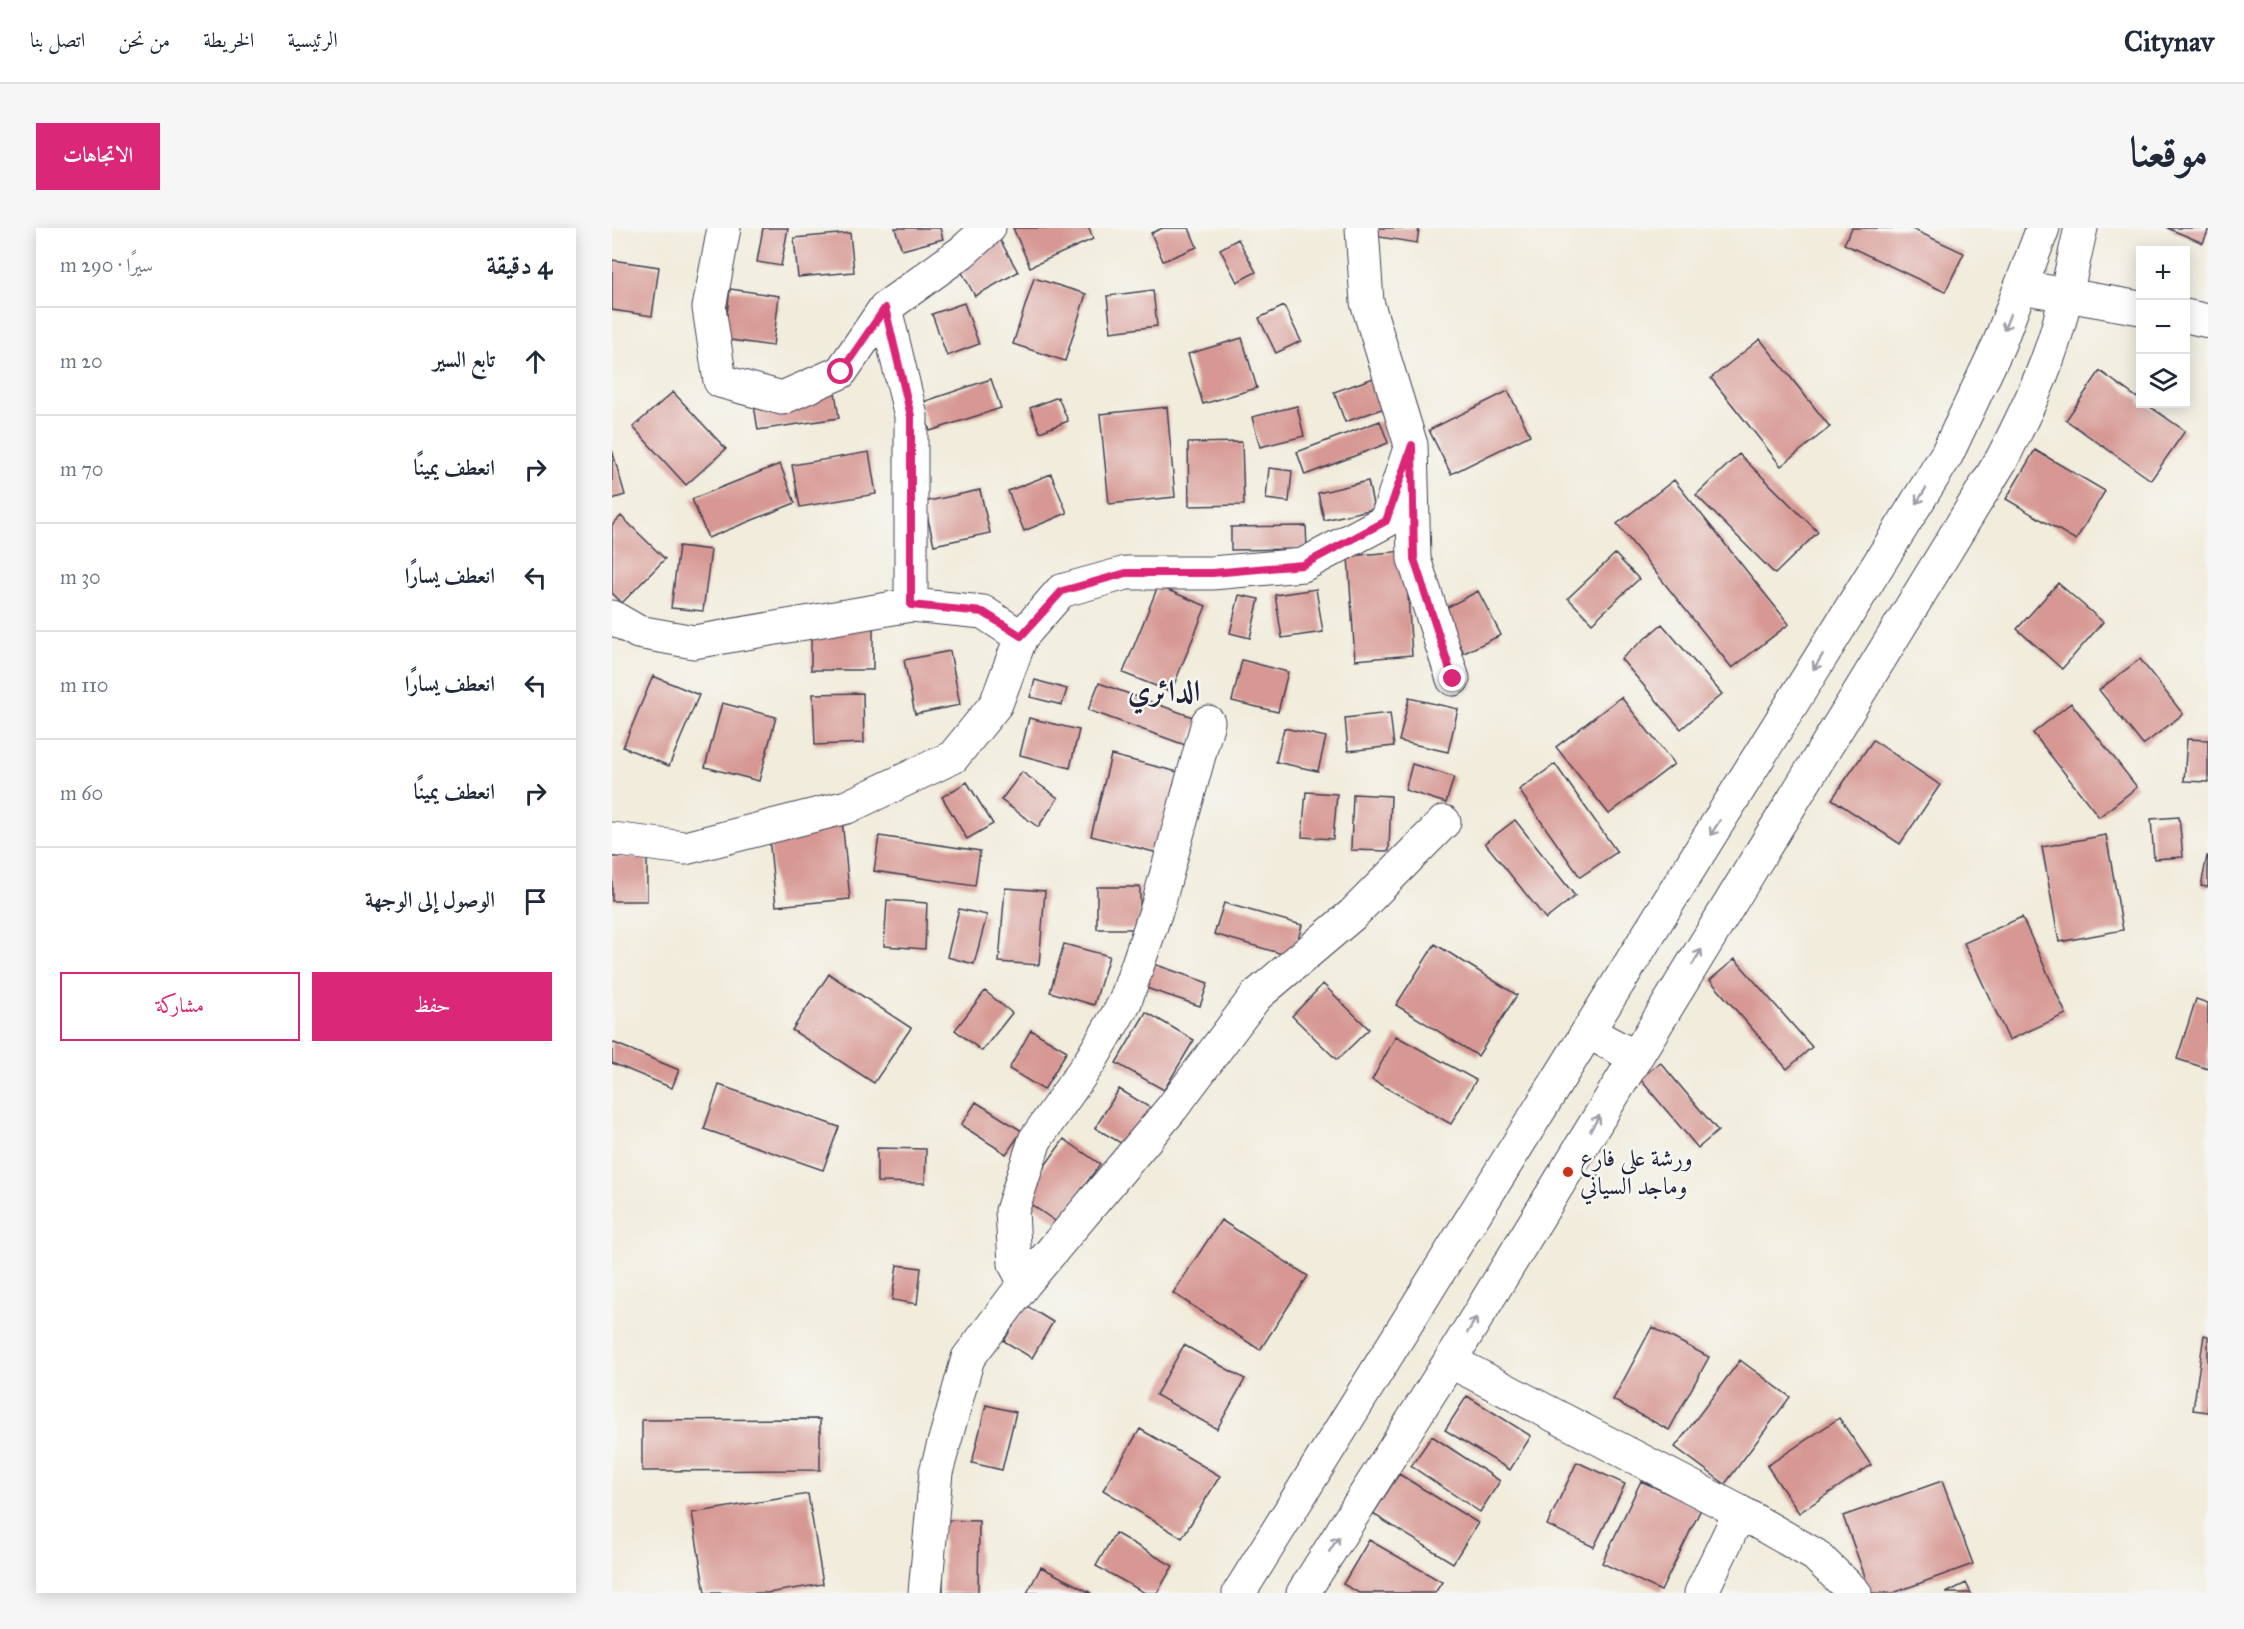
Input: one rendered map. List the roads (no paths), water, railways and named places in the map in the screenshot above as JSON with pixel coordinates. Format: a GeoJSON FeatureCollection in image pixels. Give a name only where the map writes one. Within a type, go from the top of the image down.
{"type":"FeatureCollection","features":[{"type":"Feature","properties":{"kind":"street"},"geometry":{"type":"LineString","coordinates":[[724,228],[709,308],[720,381],[782,398],[841,372],[885,308],[962,252],[988,228]]}},
{"type":"Feature","properties":{"kind":"street"},"geometry":{"type":"LineString","coordinates":[[1362,228],[1367,302],[1412,445],[1414,559],[1453,679]]}},
{"type":"Feature","properties":{"kind":"street"},"geometry":{"type":"LineString","coordinates":[[1239,1593],[1947,454],[1995,353],[2043,228]]}},
{"type":"Feature","properties":{"kind":"street"},"geometry":{"type":"LineString","coordinates":[[1303,1593],[1450,1361],[2002,459],[2044,370],[2058,328],[2081,228]]}},
{"type":"Feature","properties":{"kind":"street"},"geometry":{"type":"LineString","coordinates":[[2021,287],[2136,307]]}},
{"type":"Feature","properties":{"kind":"street"},"geometry":{"type":"LineString","coordinates":[[885,308],[911,416],[911,605]]}},
{"type":"Feature","properties":{"kind":"street"},"geometry":{"type":"LineString","coordinates":[[2190,317],[2208,321]]}},
{"type":"Feature","properties":{"kind":"street"},"geometry":{"type":"LineString","coordinates":[[612,839],[685,848],[847,807],[953,757],[996,704],[1021,636],[1062,591],[1126,573],[1212,573],[1303,565],[1386,521],[1412,445]]}},
{"type":"Feature","properties":{"kind":"street"},"geometry":{"type":"LineString","coordinates":[[612,617],[638,632],[694,642],[911,605],[983,612],[1021,636]]}},
{"type":"Feature","properties":{"kind":"street"},"geometry":{"type":"LineString","coordinates":[[1025,1283],[1015,1264],[1012,1211],[1031,1150],[1035,1140],[1091,1060],[1125,1002],[1158,905],[1208,722]]}},
{"type":"Feature","properties":{"kind":"street"},"geometry":{"type":"LineString","coordinates":[[924,1593],[936,1472],[968,1358],[1025,1283],[1172,1108],[1256,996],[1352,915],[1444,822]]}},
{"type":"Feature","properties":{"kind":"street"},"geometry":{"type":"LineString","coordinates":[[1588,1032],[1635,1058]]}},
{"type":"Feature","properties":{"kind":"street"},"geometry":{"type":"LineString","coordinates":[[1450,1361],[1740,1512],[1815,1556],[1856,1593]]}},
{"type":"Feature","properties":{"kind":"street"},"geometry":{"type":"LineString","coordinates":[[1701,1593],[1740,1512]]}},
{"type":"Feature","properties":{"kind":"place","name":"ورشة علي فارع وماجد السياني"},"geometry":{"type":"Point","coordinates":[1568,1172]}},
{"type":"Feature","properties":{"kind":"district","name":"الدائري"},"geometry":{"type":"Point","coordinates":[1164,691]}}]}
